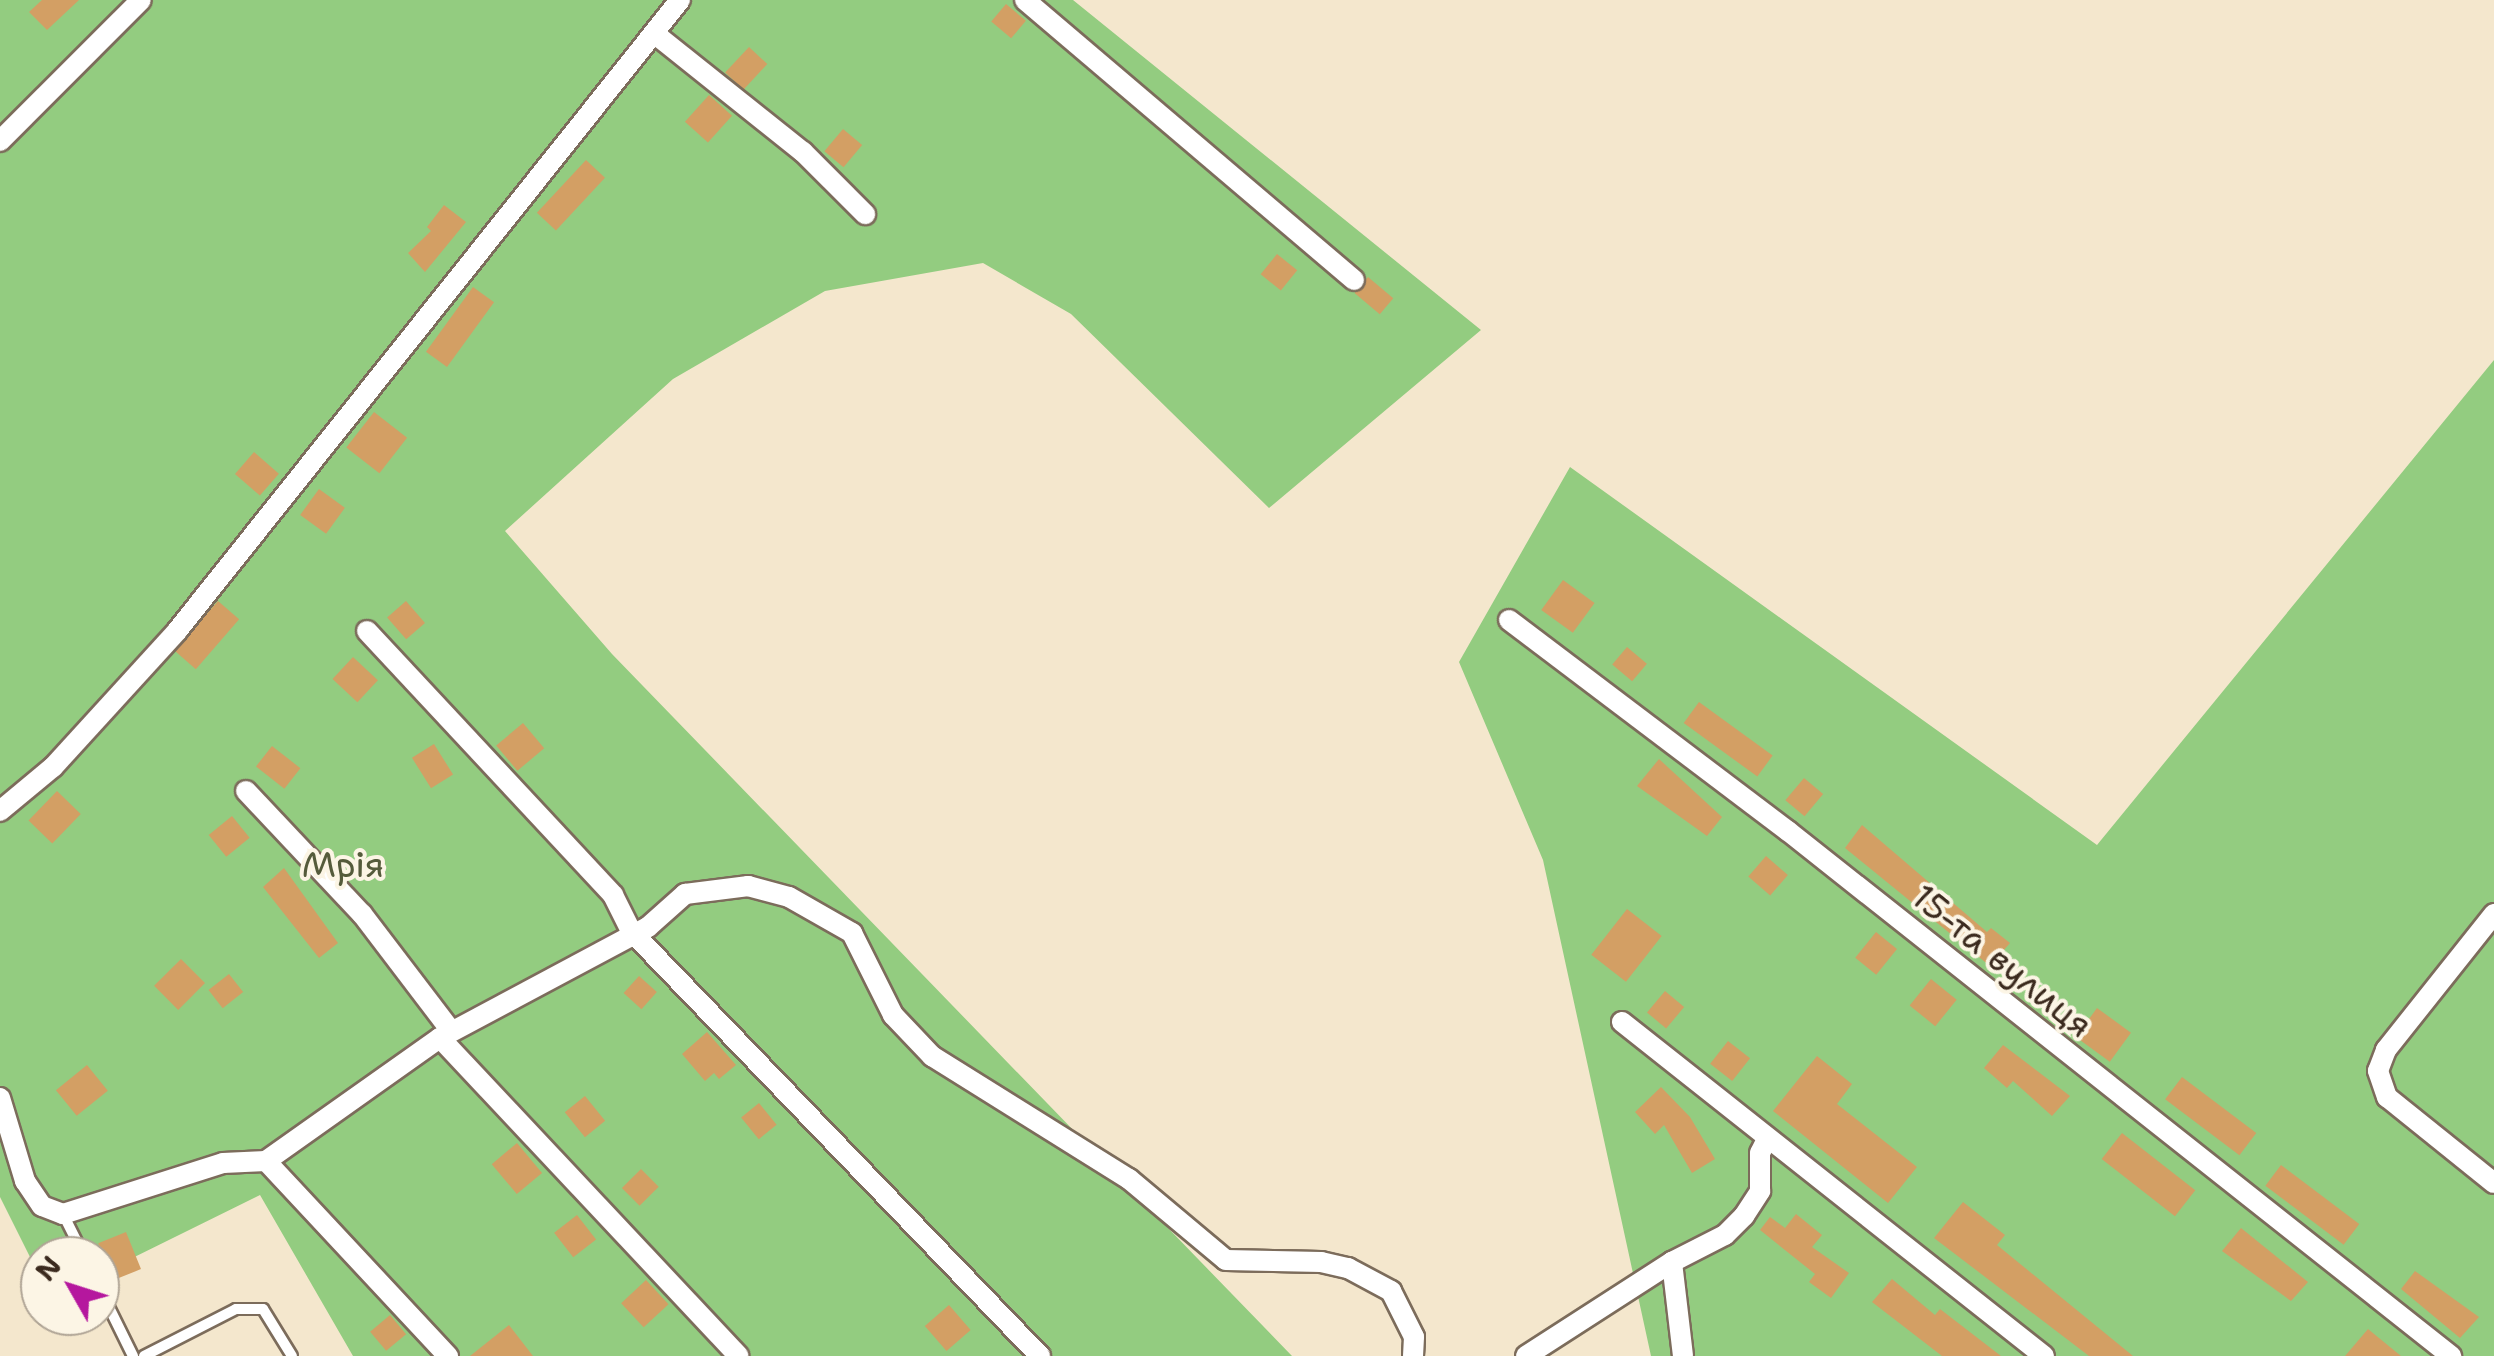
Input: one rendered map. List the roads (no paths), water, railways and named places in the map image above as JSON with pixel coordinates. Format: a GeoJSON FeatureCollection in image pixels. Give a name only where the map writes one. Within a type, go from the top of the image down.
{"type":"FeatureCollection","features":[{"type":"Feature","properties":{"kind":"street"},"geometry":{"type":"LineString","coordinates":[[0,140],[142,0]]}},
{"type":"Feature","properties":{"kind":"street"},"geometry":{"type":"LineString","coordinates":[[0,811],[53,767],[177,630],[680,0]]}},
{"type":"Feature","properties":{"kind":"street"},"geometry":{"type":"LineString","coordinates":[[1025,0],[1354,280]]}},
{"type":"Feature","properties":{"kind":"street"},"geometry":{"type":"LineString","coordinates":[[654,34],[804,152],[865,214]]}},
{"type":"Feature","properties":{"kind":"street","name":"15-та вулиця"},"geometry":{"type":"LineString","coordinates":[[1508,620],[1788,831],[2451,1356]]}},
{"type":"Feature","properties":{"kind":"street"},"geometry":{"type":"LineString","coordinates":[[367,632],[613,894],[630,931],[1040,1356]]}},
{"type":"Feature","properties":{"kind":"street"},"geometry":{"type":"LineString","coordinates":[[246,791],[372,926],[445,1034],[739,1356]]}},
{"type":"Feature","properties":{"kind":"street"},"geometry":{"type":"LineString","coordinates":[[0,1098],[25,1181],[42,1206],[64,1214],[223,1163],[266,1160],[445,1034],[630,931],[648,927],[685,894],[720,886],[789,898],[832,920],[865,952],[902,1028],[932,1056],[1129,1179],[1226,1260],[1320,1262],[1348,1268],[1391,1291],[1414,1337],[1413,1356]]}},
{"type":"Feature","properties":{"kind":"street"},"geometry":{"type":"LineString","coordinates":[[2494,914],[2386,1050],[2378,1071],[2387,1097],[2494,1184]]}},
{"type":"Feature","properties":{"kind":"street"},"geometry":{"type":"LineString","coordinates":[[1622,1022],[2044,1356]]}},
{"type":"Feature","properties":{"kind":"street"},"geometry":{"type":"LineString","coordinates":[[1526,1356],[1672,1262],[1725,1235],[1744,1216],[1760,1191],[1760,1153],[1768,1139]]}},
{"type":"Feature","properties":{"kind":"street"},"geometry":{"type":"LineString","coordinates":[[266,1160],[448,1356]]}},
{"type":"Feature","properties":{"kind":"street"},"geometry":{"type":"LineString","coordinates":[[1672,1262],[1684,1356]]}},
{"type":"Feature","properties":{"kind":"lane"},"geometry":{"type":"LineString","coordinates":[[64,1214],[74,1236]]}},
{"type":"Feature","properties":{"kind":"lane"},"geometry":{"type":"LineString","coordinates":[[144,1356],[236,1308],[263,1309],[292,1356]]}},
{"type":"Feature","properties":{"kind":"lane"},"geometry":{"type":"LineString","coordinates":[[120,1330],[133,1356]]}},
{"type":"Feature","properties":{"kind":"park label","name":"Мрія"},"geometry":{"type":"Point","coordinates":[343,865]}}]}
